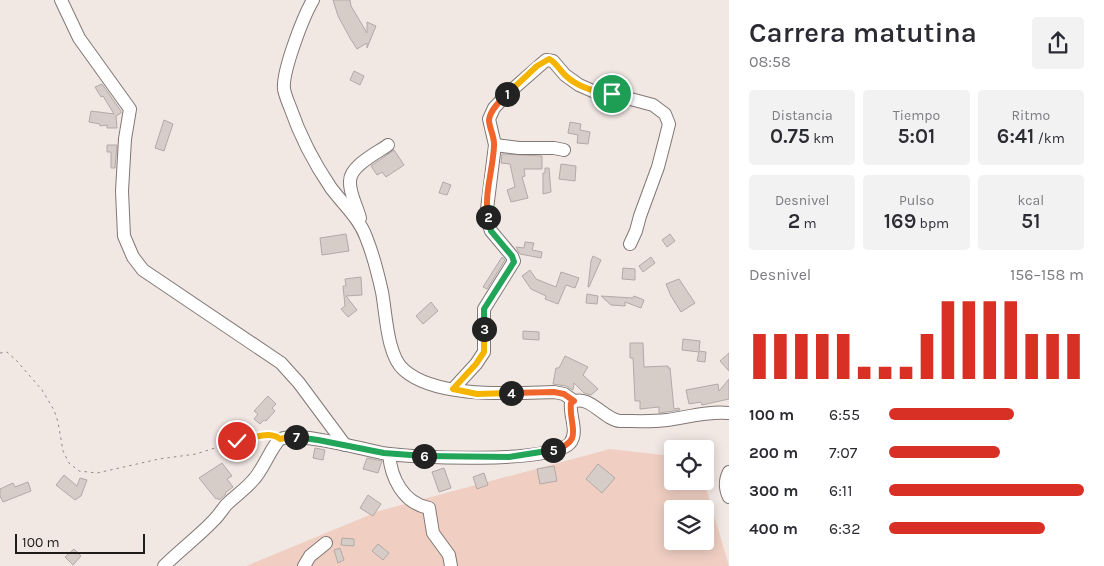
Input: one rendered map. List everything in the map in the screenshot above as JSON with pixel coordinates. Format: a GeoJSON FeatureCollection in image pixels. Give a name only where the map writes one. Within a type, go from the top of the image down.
{"type":"FeatureCollection","features":[{"type":"Feature","properties":{"kind":"street"},"geometry":{"type":"LineString","coordinates":[[61,0],[79,38],[130,109],[124,139],[122,192],[124,236],[133,257],[142,270],[281,363],[299,383],[345,445]]}},
{"type":"Feature","properties":{"kind":"street"},"geometry":{"type":"LineString","coordinates":[[313,0],[292,53],[284,78],[284,90],[298,130],[315,162],[332,189],[353,214],[366,236],[381,290],[393,356],[402,369],[415,379],[428,384],[477,394],[554,392],[564,394],[574,401],[579,400],[594,406],[616,421],[664,420],[718,412],[729,413]]}},
{"type":"Feature","properties":{"kind":"street"},"geometry":{"type":"LineString","coordinates":[[453,389],[476,364],[484,352],[484,309],[514,262],[512,256],[491,231],[486,209],[495,145],[489,119],[494,108],[505,96],[537,66],[549,59],[569,79],[578,85],[595,92],[653,105],[665,114],[669,124],[658,167],[630,244]]}},
{"type":"Feature","properties":{"kind":"street"},"geometry":{"type":"LineString","coordinates":[[360,226],[360,217],[350,186],[350,175],[356,167],[388,145]]}},
{"type":"Feature","properties":{"kind":"street"},"geometry":{"type":"LineString","coordinates":[[495,145],[564,150]]}},
{"type":"Feature","properties":{"kind":"street"},"geometry":{"type":"LineString","coordinates":[[164,566],[254,480],[265,465],[274,445],[280,439],[289,437],[318,440],[389,454],[445,457],[509,457],[547,452],[564,448],[570,443],[574,426],[570,408],[571,403],[574,401]]}},
{"type":"Feature","properties":{"kind":"street"},"geometry":{"type":"LineString","coordinates":[[389,454],[392,473],[399,487],[414,504],[429,508],[432,533],[449,555],[451,566]]}},
{"type":"Feature","properties":{"kind":"street"},"geometry":{"type":"LineString","coordinates":[[729,472],[726,492],[729,497]]}},
{"type":"Feature","properties":{"kind":"street"},"geometry":{"type":"LineString","coordinates":[[304,566],[310,556],[326,543]]}},
{"type":"Feature","properties":{"kind":"path"},"geometry":{"type":"LineString","coordinates":[[0,352],[7,352],[16,360],[42,390],[54,410],[63,451],[69,463],[80,471],[97,473],[159,459],[196,454],[237,441],[269,434],[275,435],[280,439]]}},
{"type":"Feature","properties":{"kind":"shaded area"},"geometry":{"type":"Polygon","coordinates":[[[610,449],[664,455],[664,490],[707,490],[710,500],[664,500],[664,550],[714,550],[714,515],[729,566],[246,566],[379,511],[610,449]]]}},
{"type":"Feature","properties":{"kind":"building"},"geometry":{"type":"Polygon","coordinates":[[[333,0],[350,0],[351,6],[367,33],[367,22],[376,26],[367,48],[367,43],[357,49],[338,16],[333,0]]]}},
{"type":"Feature","properties":{"kind":"building"},"geometry":{"type":"Polygon","coordinates":[[[354,71],[364,76],[360,85],[350,80],[354,71]]]}},
{"type":"Feature","properties":{"kind":"building"},"geometry":{"type":"Polygon","coordinates":[[[102,84],[121,111],[116,116],[117,128],[107,128],[107,125],[100,126],[100,124],[89,122],[91,111],[114,114],[95,87],[102,84]]]}},
{"type":"Feature","properties":{"kind":"building"},"geometry":{"type":"Polygon","coordinates":[[[164,120],[173,124],[164,151],[155,148],[164,120]]]}},
{"type":"Feature","properties":{"kind":"building"},"geometry":{"type":"Polygon","coordinates":[[[570,122],[581,124],[580,130],[590,132],[588,144],[577,143],[578,135],[568,133],[570,122]]]}},
{"type":"Feature","properties":{"kind":"building"},"geometry":{"type":"Polygon","coordinates":[[[107,145],[117,145],[115,168],[111,168],[111,152],[107,152],[107,145]]]}},
{"type":"Feature","properties":{"kind":"building"},"geometry":{"type":"Polygon","coordinates":[[[394,150],[404,165],[386,177],[382,172],[377,175],[371,166],[394,150]]]}},
{"type":"Feature","properties":{"kind":"building"},"geometry":{"type":"Polygon","coordinates":[[[502,154],[542,156],[542,169],[524,169],[525,176],[522,177],[528,198],[511,202],[507,190],[515,187],[510,164],[501,163],[502,154]]]}},
{"type":"Feature","properties":{"kind":"building"},"geometry":{"type":"Polygon","coordinates":[[[561,164],[576,166],[575,181],[559,179],[561,164]]]}},
{"type":"Feature","properties":{"kind":"building"},"geometry":{"type":"Polygon","coordinates":[[[545,168],[549,168],[551,192],[543,194],[543,173],[545,173],[545,168]]]}},
{"type":"Feature","properties":{"kind":"building"},"geometry":{"type":"Polygon","coordinates":[[[443,182],[451,185],[447,195],[439,193],[443,182]]]}},
{"type":"Feature","properties":{"kind":"building"},"geometry":{"type":"Polygon","coordinates":[[[346,234],[349,251],[322,255],[320,238],[346,234]]]}},
{"type":"Feature","properties":{"kind":"building"},"geometry":{"type":"Polygon","coordinates":[[[670,234],[675,241],[667,247],[662,240],[670,234]]]}},
{"type":"Feature","properties":{"kind":"building"},"geometry":{"type":"Polygon","coordinates":[[[525,242],[534,243],[532,250],[542,252],[541,258],[520,254],[516,247],[524,248],[525,242]]]}},
{"type":"Feature","properties":{"kind":"building"},"geometry":{"type":"Polygon","coordinates":[[[593,256],[601,260],[588,287],[591,261],[593,256]]]}},
{"type":"Feature","properties":{"kind":"building"},"geometry":{"type":"Polygon","coordinates":[[[502,257],[505,260],[487,289],[483,287],[502,257]]]}},
{"type":"Feature","properties":{"kind":"building"},"geometry":{"type":"Polygon","coordinates":[[[651,257],[655,263],[643,272],[639,266],[651,257]]]}},
{"type":"Feature","properties":{"kind":"building"},"geometry":{"type":"Polygon","coordinates":[[[623,268],[635,269],[635,280],[622,279],[623,268]]]}},
{"type":"Feature","properties":{"kind":"building"},"geometry":{"type":"Polygon","coordinates":[[[530,270],[536,279],[556,287],[561,272],[579,278],[575,288],[566,285],[558,304],[545,299],[546,296],[531,289],[522,276],[530,270]]]}},
{"type":"Feature","properties":{"kind":"building"},"geometry":{"type":"Polygon","coordinates":[[[361,277],[362,295],[346,296],[357,310],[348,317],[341,309],[345,306],[343,286],[346,286],[345,279],[361,277]]]}},
{"type":"Feature","properties":{"kind":"building"},"geometry":{"type":"Polygon","coordinates":[[[679,279],[695,303],[681,312],[666,284],[679,279]]]}},
{"type":"Feature","properties":{"kind":"building"},"geometry":{"type":"Polygon","coordinates":[[[587,294],[598,296],[597,304],[586,303],[587,294]]]}},
{"type":"Feature","properties":{"kind":"building"},"geometry":{"type":"Polygon","coordinates":[[[601,296],[633,298],[634,296],[644,300],[641,308],[625,302],[625,306],[611,305],[601,296]]]}},
{"type":"Feature","properties":{"kind":"building"},"geometry":{"type":"Polygon","coordinates":[[[431,302],[438,311],[423,324],[416,316],[431,302]]]}},
{"type":"Feature","properties":{"kind":"building"},"geometry":{"type":"Polygon","coordinates":[[[523,331],[539,332],[539,340],[523,339],[523,331]]]}},
{"type":"Feature","properties":{"kind":"building"},"geometry":{"type":"Polygon","coordinates":[[[683,339],[700,341],[699,351],[706,352],[705,362],[697,361],[699,352],[682,350],[683,339]]]}},
{"type":"Feature","properties":{"kind":"building"},"geometry":{"type":"Polygon","coordinates":[[[630,343],[643,343],[644,367],[668,366],[670,368],[674,409],[679,408],[680,410],[659,413],[659,407],[640,409],[640,401],[635,401],[633,358],[630,358],[630,343]]]}},
{"type":"Feature","properties":{"kind":"building"},"geometry":{"type":"Polygon","coordinates":[[[729,353],[729,371],[720,361],[729,353]]]}},
{"type":"Feature","properties":{"kind":"building"},"geometry":{"type":"Polygon","coordinates":[[[565,356],[588,367],[583,375],[598,389],[591,395],[584,393],[574,383],[573,390],[566,386],[553,384],[556,368],[559,368],[565,356]]]}},
{"type":"Feature","properties":{"kind":"building"},"geometry":{"type":"Polygon","coordinates":[[[729,379],[729,399],[702,405],[701,402],[689,404],[686,390],[718,384],[719,391],[729,379]]]}},
{"type":"Feature","properties":{"kind":"building"},"geometry":{"type":"Polygon","coordinates":[[[268,396],[276,404],[272,408],[275,411],[266,421],[264,420],[260,424],[254,419],[258,414],[254,411],[268,396]]]}},
{"type":"Feature","properties":{"kind":"building"},"geometry":{"type":"Polygon","coordinates":[[[315,448],[325,450],[323,460],[313,458],[315,448]]]}},
{"type":"Feature","properties":{"kind":"building"},"geometry":{"type":"Polygon","coordinates":[[[367,458],[382,461],[378,473],[363,469],[367,458]]]}},
{"type":"Feature","properties":{"kind":"building"},"geometry":{"type":"Polygon","coordinates":[[[222,463],[232,476],[227,479],[233,487],[219,500],[218,498],[216,499],[199,478],[222,463]]]}},
{"type":"Feature","properties":{"kind":"building"},"geometry":{"type":"Polygon","coordinates":[[[598,464],[615,478],[602,493],[586,479],[598,464]]]}},
{"type":"Feature","properties":{"kind":"building"},"geometry":{"type":"Polygon","coordinates":[[[554,466],[557,481],[540,484],[537,469],[554,466]]]}},
{"type":"Feature","properties":{"kind":"building"},"geometry":{"type":"Polygon","coordinates":[[[444,468],[451,488],[439,492],[432,472],[444,468]]]}},
{"type":"Feature","properties":{"kind":"building"},"geometry":{"type":"Polygon","coordinates":[[[484,473],[488,485],[477,489],[473,477],[484,473]]]}},
{"type":"Feature","properties":{"kind":"building"},"geometry":{"type":"Polygon","coordinates":[[[64,475],[77,486],[80,478],[87,480],[81,496],[75,500],[56,485],[64,475]]]}},
{"type":"Feature","properties":{"kind":"building"},"geometry":{"type":"Polygon","coordinates":[[[28,482],[31,491],[3,502],[0,496],[0,489],[13,483],[15,487],[28,482]]]}},
{"type":"Feature","properties":{"kind":"building"},"geometry":{"type":"Polygon","coordinates":[[[368,495],[381,504],[373,516],[360,508],[368,495]]]}},
{"type":"Feature","properties":{"kind":"building"},"geometry":{"type":"Polygon","coordinates":[[[342,538],[354,539],[354,546],[341,545],[342,538]]]}},
{"type":"Feature","properties":{"kind":"building"},"geometry":{"type":"Polygon","coordinates":[[[378,544],[389,553],[383,560],[372,551],[378,544]]]}},
{"type":"Feature","properties":{"kind":"building"},"geometry":{"type":"Polygon","coordinates":[[[340,548],[344,560],[338,563],[334,550],[340,548]]]}},
{"type":"Feature","properties":{"kind":"building"},"geometry":{"type":"Polygon","coordinates":[[[74,549],[81,556],[73,565],[65,557],[74,549]]]}},
{"type":"Feature","properties":{"kind":"route"},"geometry":{"type":"LineString","coordinates":[[237,441],[269,434],[275,435],[280,439],[289,437],[318,440],[384,453],[445,457],[509,457],[547,452],[564,448],[570,443],[574,426],[570,408],[571,403],[574,401],[564,394],[554,392],[477,394],[453,389],[476,364],[484,352],[484,309],[514,262],[512,256],[491,231],[486,209],[495,145],[489,119],[494,108],[537,66],[549,59],[578,85],[595,92],[612,94]]}}]}
